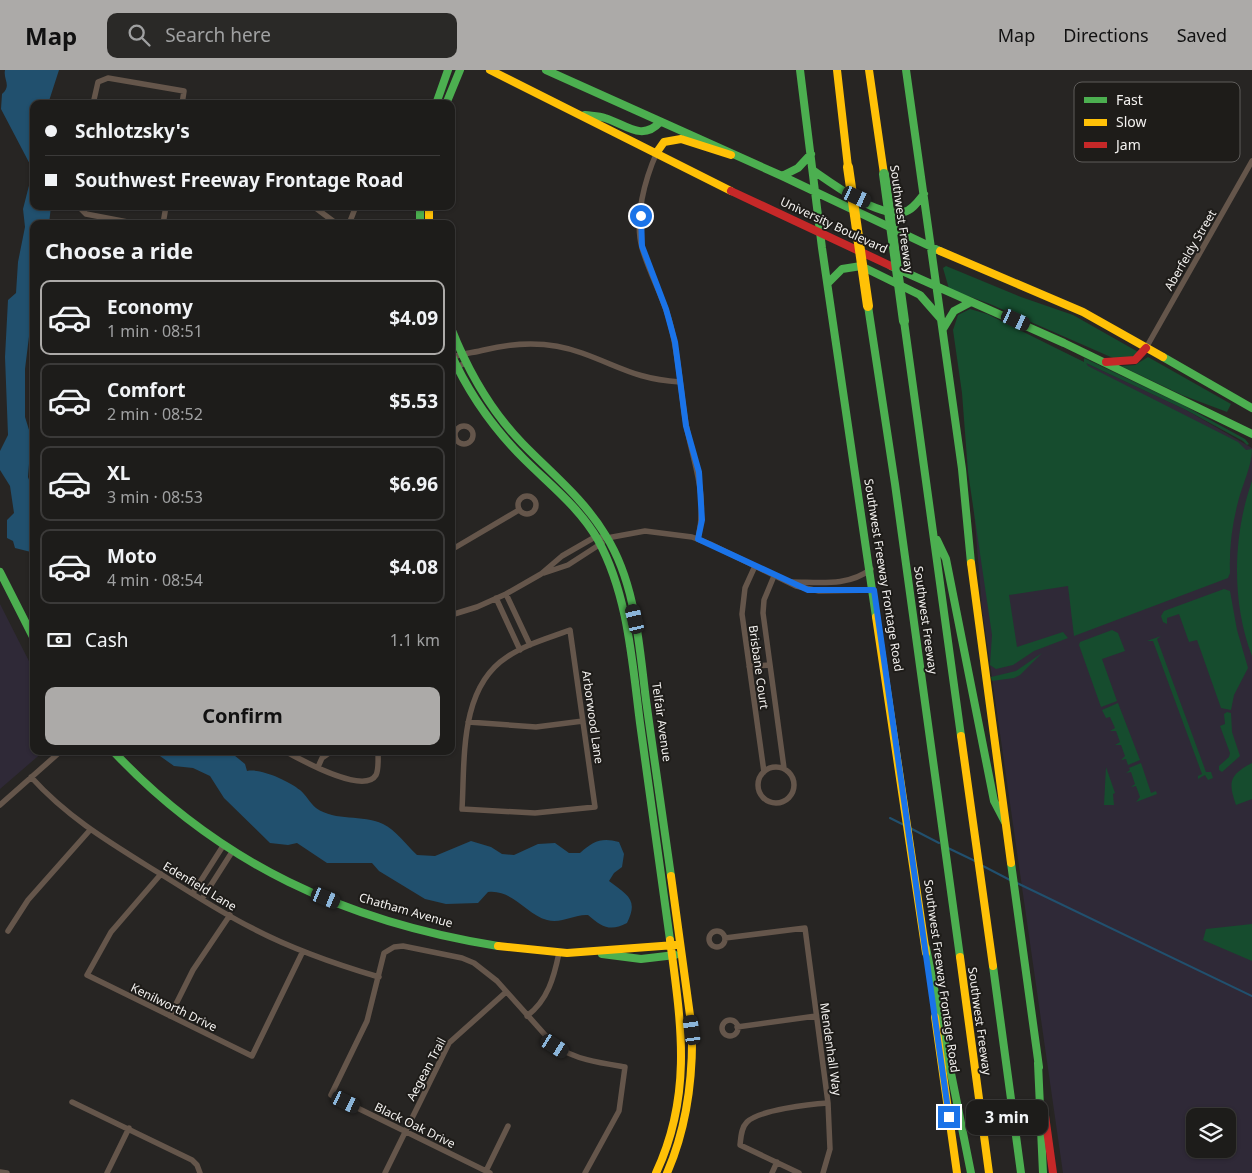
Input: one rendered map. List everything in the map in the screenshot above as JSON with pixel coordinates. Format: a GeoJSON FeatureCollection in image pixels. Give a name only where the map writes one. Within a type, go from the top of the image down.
{"type":"FeatureCollection","features":[{"type":"Feature","properties":{"kind":"main road"},"geometry":{"type":"LineString","coordinates":[[437,100],[448,70]]}},
{"type":"Feature","properties":{"kind":"main road"},"geometry":{"type":"LineString","coordinates":[[448,100],[460,70]]}},
{"type":"Feature","properties":{"kind":"main road","name":"University Boulevard"},"geometry":{"type":"LineString","coordinates":[[490,70],[821,233],[937,287],[991,309],[1252,434]]}},
{"type":"Feature","properties":{"kind":"main road","name":"University Boulevard"},"geometry":{"type":"LineString","coordinates":[[546,70],[782,176],[931,247],[1083,312],[1252,408]]}},
{"type":"Feature","properties":{"kind":"main road","name":"Southwest Freeway Frontage Road"},"geometry":{"type":"LineString","coordinates":[[800,70],[828,284],[913,856],[957,1173]]}},
{"type":"Feature","properties":{"kind":"main road","name":"Southwest Freeway"},"geometry":{"type":"LineString","coordinates":[[837,70],[848,167],[895,484],[988,1173]]}},
{"type":"Feature","properties":{"kind":"main road","name":"Southwest Freeway"},"geometry":{"type":"LineString","coordinates":[[869,70],[1021,1173]]}},
{"type":"Feature","properties":{"kind":"main road"},"geometry":{"type":"LineString","coordinates":[[906,70],[966,503],[975,605],[1053,1173]]}},
{"type":"Feature","properties":{"kind":"main road"},"geometry":{"type":"LineString","coordinates":[[578,114],[603,117],[640,133],[650,131],[660,122]]}},
{"type":"Feature","properties":{"kind":"main road"},"geometry":{"type":"LineString","coordinates":[[657,152],[664,142],[678,139],[720,155],[735,155]]}},
{"type":"Feature","properties":{"kind":"main road"},"geometry":{"type":"LineString","coordinates":[[782,176],[798,168],[811,154]]}},
{"type":"Feature","properties":{"kind":"main road"},"geometry":{"type":"LineString","coordinates":[[814,171],[839,189],[891,213],[910,210],[924,194]]}},
{"type":"Feature","properties":{"kind":"main road"},"geometry":{"type":"LineString","coordinates":[[828,284],[842,269],[850,266],[861,266],[920,295],[942,324]]}},
{"type":"Feature","properties":{"kind":"main road"},"geometry":{"type":"LineString","coordinates":[[942,324],[954,311],[971,302]]}},
{"type":"Feature","properties":{"kind":"main road"},"geometry":{"type":"LineString","coordinates":[[1102,361],[1132,362],[1142,357],[1146,348]]}},
{"type":"Feature","properties":{"kind":"main road","name":"Telfair Avenue"},"geometry":{"type":"LineString","coordinates":[[456,360],[506,425],[571,489],[607,538],[622,570],[635,619],[676,950]]}},
{"type":"Feature","properties":{"kind":"main road","name":"Telfair Avenue"},"geometry":{"type":"LineString","coordinates":[[456,360],[481,408],[500,433],[575,509],[597,541],[613,574],[626,621],[676,950],[692,1030],[692,1073],[687,1114],[664,1171]]}},
{"type":"Feature","properties":{"kind":"main road"},"geometry":{"type":"LineString","coordinates":[[933,530],[946,559],[994,801],[1005,822]]}},
{"type":"Feature","properties":{"kind":"main road"},"geometry":{"type":"LineString","coordinates":[[0,572],[30,631]]}},
{"type":"Feature","properties":{"kind":"main road","name":"Chatham Avenue"},"geometry":{"type":"LineString","coordinates":[[117,755],[153,791],[188,821],[232,852],[301,888],[372,914],[489,944],[559,953],[676,950]]}},
{"type":"Feature","properties":{"kind":"main road"},"geometry":{"type":"LineString","coordinates":[[926,948],[971,1173]]}},
{"type":"Feature","properties":{"kind":"main road"},"geometry":{"type":"LineString","coordinates":[[1038,1063],[1043,1173]]}},
{"type":"Feature","properties":{"kind":"street"},"geometry":{"type":"LineString","coordinates":[[94,100],[95,88],[103,79],[112,78],[184,91],[183,100]]}},
{"type":"Feature","properties":{"kind":"street"},"geometry":{"type":"LineString","coordinates":[[657,152],[642,197],[642,246],[668,317],[675,342],[686,426],[701,487],[702,520],[698,539]]}},
{"type":"Feature","properties":{"kind":"street","name":"Aberfeldy Street"},"geometry":{"type":"LineString","coordinates":[[1146,348],[1252,162]]}},
{"type":"Feature","properties":{"kind":"street"},"geometry":{"type":"LineString","coordinates":[[82,210],[92,216],[115,220]]}},
{"type":"Feature","properties":{"kind":"street"},"geometry":{"type":"LineString","coordinates":[[318,210],[332,220]]}},
{"type":"Feature","properties":{"kind":"street"},"geometry":{"type":"LineString","coordinates":[[456,360],[518,344],[561,347],[581,352],[634,375],[655,380],[680,382]]}},
{"type":"Feature","properties":{"kind":"street"},"geometry":{"type":"LineString","coordinates":[[455,548],[519,510]]}},
{"type":"Feature","properties":{"kind":"street"},"geometry":{"type":"LineString","coordinates":[[455,613],[506,594],[540,574],[562,556],[597,541],[645,531],[664,532],[698,539],[774,576],[808,590],[874,590]]}},
{"type":"Feature","properties":{"kind":"street"},"geometry":{"type":"LineString","coordinates":[[540,574],[568,565],[597,541],[607,538]]}},
{"type":"Feature","properties":{"kind":"street","name":"Brisbane Court"},"geometry":{"type":"LineString","coordinates":[[755,566],[745,588],[742,614],[764,772],[759,779],[759,792],[767,801],[778,803],[789,798],[794,788],[792,776],[784,768],[763,613],[764,600],[774,576]]}},
{"type":"Feature","properties":{"kind":"street"},"geometry":{"type":"LineString","coordinates":[[789,582],[848,581],[859,578],[871,570]]}},
{"type":"Feature","properties":{"kind":"street"},"geometry":{"type":"LineString","coordinates":[[506,594],[530,645],[496,666],[486,676],[474,699],[468,722],[536,727],[583,721]]}},
{"type":"Feature","properties":{"kind":"street"},"geometry":{"type":"LineString","coordinates":[[496,598],[520,650]]}},
{"type":"Feature","properties":{"kind":"street","name":"Arborwood Lane"},"geometry":{"type":"LineString","coordinates":[[468,722],[462,809],[536,813],[595,807],[570,630],[530,645]]}},
{"type":"Feature","properties":{"kind":"street"},"geometry":{"type":"LineString","coordinates":[[749,666],[770,665]]}},
{"type":"Feature","properties":{"kind":"street"},"geometry":{"type":"LineString","coordinates":[[0,805],[56,755]]}},
{"type":"Feature","properties":{"kind":"street"},"geometry":{"type":"LineString","coordinates":[[293,755],[318,767],[359,782],[369,781],[377,771],[378,755]]}},
{"type":"Feature","properties":{"kind":"street"},"geometry":{"type":"LineString","coordinates":[[318,767],[322,758],[326,755]]}},
{"type":"Feature","properties":{"kind":"street"},"geometry":{"type":"LineString","coordinates":[[764,772],[772,767],[784,768]]}},
{"type":"Feature","properties":{"kind":"street","name":"Edenfield Lane"},"geometry":{"type":"LineString","coordinates":[[31,777],[65,812],[90,830],[202,899],[303,952],[379,977]]}},
{"type":"Feature","properties":{"kind":"street"},"geometry":{"type":"LineString","coordinates":[[8,931],[28,900],[90,830]]}},
{"type":"Feature","properties":{"kind":"street"},"geometry":{"type":"LineString","coordinates":[[193,893],[223,846]]}},
{"type":"Feature","properties":{"kind":"street"},"geometry":{"type":"LineString","coordinates":[[202,899],[232,852]]}},
{"type":"Feature","properties":{"kind":"street","name":"Kenilworth Drive"},"geometry":{"type":"LineString","coordinates":[[162,874],[111,932],[87,975],[252,1056],[303,952]]}},
{"type":"Feature","properties":{"kind":"street"},"geometry":{"type":"LineString","coordinates":[[170,1016],[193,970],[230,915]]}},
{"type":"Feature","properties":{"kind":"street","name":"Mendenhall Way"},"geometry":{"type":"LineString","coordinates":[[725,938],[804,928],[828,1102],[830,1149],[823,1173]]}},
{"type":"Feature","properties":{"kind":"street"},"geometry":{"type":"LineString","coordinates":[[379,977],[384,953],[394,947],[403,946],[462,958],[486,971],[544,1036],[565,1053],[590,1062],[625,1067],[619,1111],[614,1124],[585,1173]]}},
{"type":"Feature","properties":{"kind":"street"},"geometry":{"type":"LineString","coordinates":[[527,1016],[540,1004],[549,990],[559,953]]}},
{"type":"Feature","properties":{"kind":"street","name":"Black Oak Drive"},"geometry":{"type":"LineString","coordinates":[[379,977],[367,1021],[331,1095],[488,1172]]}},
{"type":"Feature","properties":{"kind":"street","name":"Aegean Trail"},"geometry":{"type":"LineString","coordinates":[[385,1173],[449,1043],[506,992]]}},
{"type":"Feature","properties":{"kind":"street"},"geometry":{"type":"LineString","coordinates":[[738,1027],[816,1016]]}},
{"type":"Feature","properties":{"kind":"street"},"geometry":{"type":"LineString","coordinates":[[72,1102],[192,1160],[197,1165],[200,1173]]}},
{"type":"Feature","properties":{"kind":"street"},"geometry":{"type":"LineString","coordinates":[[799,1173],[740,1145],[744,1126],[753,1118],[802,1105],[828,1102]]}},
{"type":"Feature","properties":{"kind":"street"},"geometry":{"type":"LineString","coordinates":[[488,1172],[508,1126]]}},
{"type":"Feature","properties":{"kind":"street"},"geometry":{"type":"LineString","coordinates":[[108,1173],[129,1128]]}},
{"type":"Feature","properties":{"kind":"street"},"geometry":{"type":"LineString","coordinates":[[772,1173],[777,1162]]}},
{"type":"Feature","properties":{"kind":"street"},"geometry":{"type":"LineString","coordinates":[[0,1172],[7,1173]]}},
{"type":"Feature","properties":{"kind":"shaded area"},"geometry":{"type":"Polygon","coordinates":[[[1048,345],[1186,410],[1252,448],[1252,1173],[1063,1173],[982,608],[966,414],[1048,345]]]}},
{"type":"Feature","properties":{"kind":"shaded area"},"geometry":{"type":"Polygon","coordinates":[[[0,604],[30,663],[30,755],[39,755],[0,789],[0,604]]]}},
{"type":"Feature","properties":{"kind":"green space"},"geometry":{"type":"Polygon","coordinates":[[[946,266],[1021,297],[1073,315],[1140,353],[1131,358],[1113,358],[990,304],[949,289],[943,268],[946,266]]]}},
{"type":"Feature","properties":{"kind":"green space"},"geometry":{"type":"Polygon","coordinates":[[[970,309],[987,314],[1084,362],[1084,358],[1183,405],[1245,439],[1249,444],[1247,445],[1186,410],[1086,363],[1088,366],[1238,442],[1246,450],[1252,449],[1234,519],[1228,578],[1074,636],[1068,586],[1009,595],[1017,647],[1063,632],[1068,638],[1034,651],[1013,665],[996,669],[990,665],[992,635],[968,472],[962,393],[953,330],[958,315],[970,309]]]}},
{"type":"Feature","properties":{"kind":"green space"},"geometry":{"type":"Polygon","coordinates":[[[1148,357],[1231,404],[1227,412],[1182,395],[1121,366],[1135,365],[1148,357]]]}},
{"type":"Feature","properties":{"kind":"green space"},"geometry":{"type":"Polygon","coordinates":[[[1252,481],[1252,656],[1240,613],[1237,568],[1241,523],[1252,481]]]}},
{"type":"Feature","properties":{"kind":"green space"},"geometry":{"type":"Polygon","coordinates":[[[1224,589],[1230,591],[1237,630],[1248,668],[1234,695],[1231,710],[1221,708],[1197,640],[1189,642],[1179,614],[1167,618],[1167,624],[1163,622],[1161,616],[1164,611],[1224,589]]]}},
{"type":"Feature","properties":{"kind":"green space"},"geometry":{"type":"Polygon","coordinates":[[[1112,630],[1118,633],[1125,651],[1102,659],[1117,701],[1101,707],[1079,645],[1080,642],[1112,630]]]}},
{"type":"Feature","properties":{"kind":"green space"},"geometry":{"type":"Polygon","coordinates":[[[1161,636],[1157,639],[1206,772],[1211,772],[1213,778],[1208,780],[1205,775],[1198,779],[1198,776],[1202,774],[1153,641],[1147,641],[1161,636]]]}},
{"type":"Feature","properties":{"kind":"green space"},"geometry":{"type":"Polygon","coordinates":[[[1042,653],[1020,675],[1014,678],[992,681],[991,677],[1016,671],[1042,653]]]}},
{"type":"Feature","properties":{"kind":"green space"},"geometry":{"type":"Polygon","coordinates":[[[1118,703],[1140,760],[1128,765],[1126,759],[1121,760],[1125,756],[1121,745],[1115,745],[1120,742],[1116,731],[1110,731],[1115,728],[1110,717],[1106,718],[1102,710],[1118,703]]]}},
{"type":"Feature","properties":{"kind":"green space"},"geometry":{"type":"Polygon","coordinates":[[[1227,712],[1231,713],[1232,732],[1240,756],[1222,772],[1219,770],[1219,766],[1229,757],[1230,753],[1220,726],[1225,724],[1224,714],[1227,712]]]}},
{"type":"Feature","properties":{"kind":"green space"},"geometry":{"type":"Polygon","coordinates":[[[1141,763],[1151,793],[1156,791],[1157,794],[1136,802],[1140,797],[1136,786],[1131,787],[1135,784],[1131,772],[1126,773],[1130,770],[1129,768],[1141,763]]]}},
{"type":"Feature","properties":{"kind":"green space"},"geometry":{"type":"Polygon","coordinates":[[[1252,763],[1252,799],[1236,805],[1231,785],[1232,780],[1239,771],[1252,763]]]}},
{"type":"Feature","properties":{"kind":"green space"},"geometry":{"type":"Polygon","coordinates":[[[1106,767],[1115,793],[1113,794],[1114,805],[1104,805],[1106,767]]]}},
{"type":"Feature","properties":{"kind":"green space"},"geometry":{"type":"Polygon","coordinates":[[[1252,924],[1252,961],[1203,940],[1206,929],[1252,924]]]}},
{"type":"Feature","properties":{"kind":"water"},"geometry":{"type":"Polygon","coordinates":[[[5,70],[59,70],[49,100],[30,100],[30,164],[1,109],[2,94],[7,85],[5,70]]]}},
{"type":"Feature","properties":{"kind":"water"},"geometry":{"type":"Polygon","coordinates":[[[30,182],[30,210],[51,210],[49,220],[30,220],[30,328],[25,369],[25,417],[30,433],[28,477],[30,483],[30,552],[15,548],[13,541],[7,538],[7,520],[14,513],[10,486],[0,470],[0,451],[8,435],[5,357],[8,300],[16,293],[18,262],[25,227],[23,209],[30,182]]]}},
{"type":"Feature","properties":{"kind":"water"},"geometry":{"type":"Polygon","coordinates":[[[159,755],[234,755],[245,764],[247,771],[267,773],[295,786],[316,808],[324,812],[340,817],[375,821],[387,826],[417,855],[435,856],[471,841],[491,847],[502,854],[514,855],[538,844],[555,843],[569,853],[580,853],[598,841],[619,842],[624,854],[622,867],[614,873],[609,881],[629,898],[632,908],[630,915],[627,923],[611,928],[598,923],[588,915],[558,921],[547,920],[532,913],[512,898],[497,892],[488,892],[478,903],[446,904],[425,899],[379,871],[372,863],[327,863],[297,843],[288,845],[270,843],[224,798],[210,776],[193,768],[174,766],[159,755]]]}},
{"type":"Feature","properties":{"kind":"waterway"},"geometry":{"type":"LineString","coordinates":[[890,818],[904,825]]}},
{"type":"Feature","properties":{"kind":"waterway"},"geometry":{"type":"LineString","coordinates":[[910,828],[939,843]]}},
{"type":"Feature","properties":{"kind":"waterway"},"geometry":{"type":"LineString","coordinates":[[948,848],[975,861]]}},
{"type":"Feature","properties":{"kind":"waterway"},"geometry":{"type":"LineString","coordinates":[[983,866],[1010,880]]}},
{"type":"Feature","properties":{"kind":"waterway"},"geometry":{"type":"LineString","coordinates":[[1017,883],[1252,996]]}},
{"type":"Feature","properties":{"kind":"traffic: fast"},"geometry":{"type":"LineString","coordinates":[[437,100],[448,70]]}},
{"type":"Feature","properties":{"kind":"traffic: fast"},"geometry":{"type":"LineString","coordinates":[[448,100],[460,70]]}},
{"type":"Feature","properties":{"kind":"traffic: fast"},"geometry":{"type":"LineString","coordinates":[[546,70],[782,176],[940,251]]}},
{"type":"Feature","properties":{"kind":"traffic: fast"},"geometry":{"type":"LineString","coordinates":[[800,70],[822,248],[876,617]]}},
{"type":"Feature","properties":{"kind":"traffic: fast"},"geometry":{"type":"LineString","coordinates":[[906,70],[962,469],[971,563]]}},
{"type":"Feature","properties":{"kind":"traffic: fast"},"geometry":{"type":"LineString","coordinates":[[585,115],[605,118],[640,131],[647,131],[660,122]]}},
{"type":"Feature","properties":{"kind":"traffic: fast"},"geometry":{"type":"LineString","coordinates":[[782,176],[798,168],[811,154]]}},
{"type":"Feature","properties":{"kind":"traffic: fast"},"geometry":{"type":"LineString","coordinates":[[814,171],[857,199],[894,213],[910,209],[924,194]]}},
{"type":"Feature","properties":{"kind":"traffic: fast"},"geometry":{"type":"LineString","coordinates":[[884,174],[904,321]]}},
{"type":"Feature","properties":{"kind":"traffic: fast"},"geometry":{"type":"LineString","coordinates":[[420,210],[420,220]]}},
{"type":"Feature","properties":{"kind":"traffic: fast"},"geometry":{"type":"LineString","coordinates":[[828,283],[842,269],[861,266],[920,295],[941,319]]}},
{"type":"Feature","properties":{"kind":"traffic: fast"},"geometry":{"type":"LineString","coordinates":[[891,266],[1064,343],[1252,434]]}},
{"type":"Feature","properties":{"kind":"traffic: fast"},"geometry":{"type":"LineString","coordinates":[[943,329],[954,311],[971,302]]}},
{"type":"Feature","properties":{"kind":"traffic: fast"},"geometry":{"type":"LineString","coordinates":[[868,306],[895,484],[960,957]]}},
{"type":"Feature","properties":{"kind":"traffic: fast"},"geometry":{"type":"LineString","coordinates":[[904,321],[961,736]]}},
{"type":"Feature","properties":{"kind":"traffic: fast"},"geometry":{"type":"LineString","coordinates":[[455,337],[472,375],[490,403],[510,430],[588,510],[606,536],[624,574],[635,615],[671,876]]}},
{"type":"Feature","properties":{"kind":"traffic: fast"},"geometry":{"type":"LineString","coordinates":[[1163,357],[1252,408]]}},
{"type":"Feature","properties":{"kind":"traffic: fast"},"geometry":{"type":"LineString","coordinates":[[455,363],[474,397],[492,423],[524,459],[582,517],[598,540],[608,561],[622,606],[631,652],[670,940]]}},
{"type":"Feature","properties":{"kind":"traffic: fast"},"geometry":{"type":"LineString","coordinates":[[937,540],[946,559],[994,801],[1005,822]]}},
{"type":"Feature","properties":{"kind":"traffic: fast"},"geometry":{"type":"LineString","coordinates":[[0,572],[30,631]]}},
{"type":"Feature","properties":{"kind":"traffic: fast"},"geometry":{"type":"LineString","coordinates":[[117,755],[154,791],[197,826],[242,856],[289,882],[338,904],[389,921],[442,935],[498,946]]}},
{"type":"Feature","properties":{"kind":"traffic: fast"},"geometry":{"type":"LineString","coordinates":[[1011,863],[1039,1067]]}},
{"type":"Feature","properties":{"kind":"traffic: fast"},"geometry":{"type":"LineString","coordinates":[[926,948],[971,1173]]}},
{"type":"Feature","properties":{"kind":"traffic: fast"},"geometry":{"type":"LineString","coordinates":[[602,954],[641,959],[675,955]]}},
{"type":"Feature","properties":{"kind":"traffic: fast"},"geometry":{"type":"LineString","coordinates":[[993,966],[1021,1173]]}},
{"type":"Feature","properties":{"kind":"traffic: fast"},"geometry":{"type":"LineString","coordinates":[[1038,1063],[1043,1173]]}},
{"type":"Feature","properties":{"kind":"traffic: slow"},"geometry":{"type":"LineString","coordinates":[[490,70],[731,191]]}},
{"type":"Feature","properties":{"kind":"traffic: slow"},"geometry":{"type":"LineString","coordinates":[[837,70],[848,167]]}},
{"type":"Feature","properties":{"kind":"traffic: slow"},"geometry":{"type":"LineString","coordinates":[[869,70],[884,174]]}},
{"type":"Feature","properties":{"kind":"traffic: slow"},"geometry":{"type":"LineString","coordinates":[[657,152],[664,142],[681,139],[731,155]]}},
{"type":"Feature","properties":{"kind":"traffic: slow"},"geometry":{"type":"LineString","coordinates":[[848,167],[868,306]]}},
{"type":"Feature","properties":{"kind":"traffic: slow"},"geometry":{"type":"LineString","coordinates":[[429,210],[429,220]]}},
{"type":"Feature","properties":{"kind":"traffic: slow"},"geometry":{"type":"LineString","coordinates":[[940,251],[1083,312],[1163,357]]}},
{"type":"Feature","properties":{"kind":"traffic: slow"},"geometry":{"type":"LineString","coordinates":[[971,563],[1011,863]]}},
{"type":"Feature","properties":{"kind":"traffic: slow"},"geometry":{"type":"LineString","coordinates":[[876,617],[926,953]]}},
{"type":"Feature","properties":{"kind":"traffic: slow"},"geometry":{"type":"LineString","coordinates":[[961,736],[993,966]]}},
{"type":"Feature","properties":{"kind":"traffic: slow"},"geometry":{"type":"LineString","coordinates":[[667,1173],[684,1121],[690,1085],[692,1049],[692,1030],[671,876]]}},
{"type":"Feature","properties":{"kind":"traffic: slow"},"geometry":{"type":"LineString","coordinates":[[656,1173],[668,1144],[680,1086],[680,1029],[670,940]]}},
{"type":"Feature","properties":{"kind":"traffic: slow"},"geometry":{"type":"LineString","coordinates":[[498,946],[567,953],[675,945]]}},
{"type":"Feature","properties":{"kind":"traffic: slow"},"geometry":{"type":"LineString","coordinates":[[960,957],[989,1173]]}},
{"type":"Feature","properties":{"kind":"traffic: slow"},"geometry":{"type":"LineString","coordinates":[[935,1017],[957,1173]]}},
{"type":"Feature","properties":{"kind":"traffic: jam"},"geometry":{"type":"LineString","coordinates":[[731,191],[891,266]]}},
{"type":"Feature","properties":{"kind":"traffic: jam"},"geometry":{"type":"LineString","coordinates":[[1106,362],[1135,360],[1146,348]]}},
{"type":"Feature","properties":{"kind":"traffic: jam"},"geometry":{"type":"LineString","coordinates":[[1044,1108],[1053,1173]]}},
{"type":"Feature","properties":{"kind":"route"},"geometry":{"type":"LineString","coordinates":[[641,216],[642,246],[654,284],[666,309],[675,342],[686,426],[699,472],[702,520],[698,539],[774,576],[808,590],[867,588],[874,590],[949,1117]]}}]}
